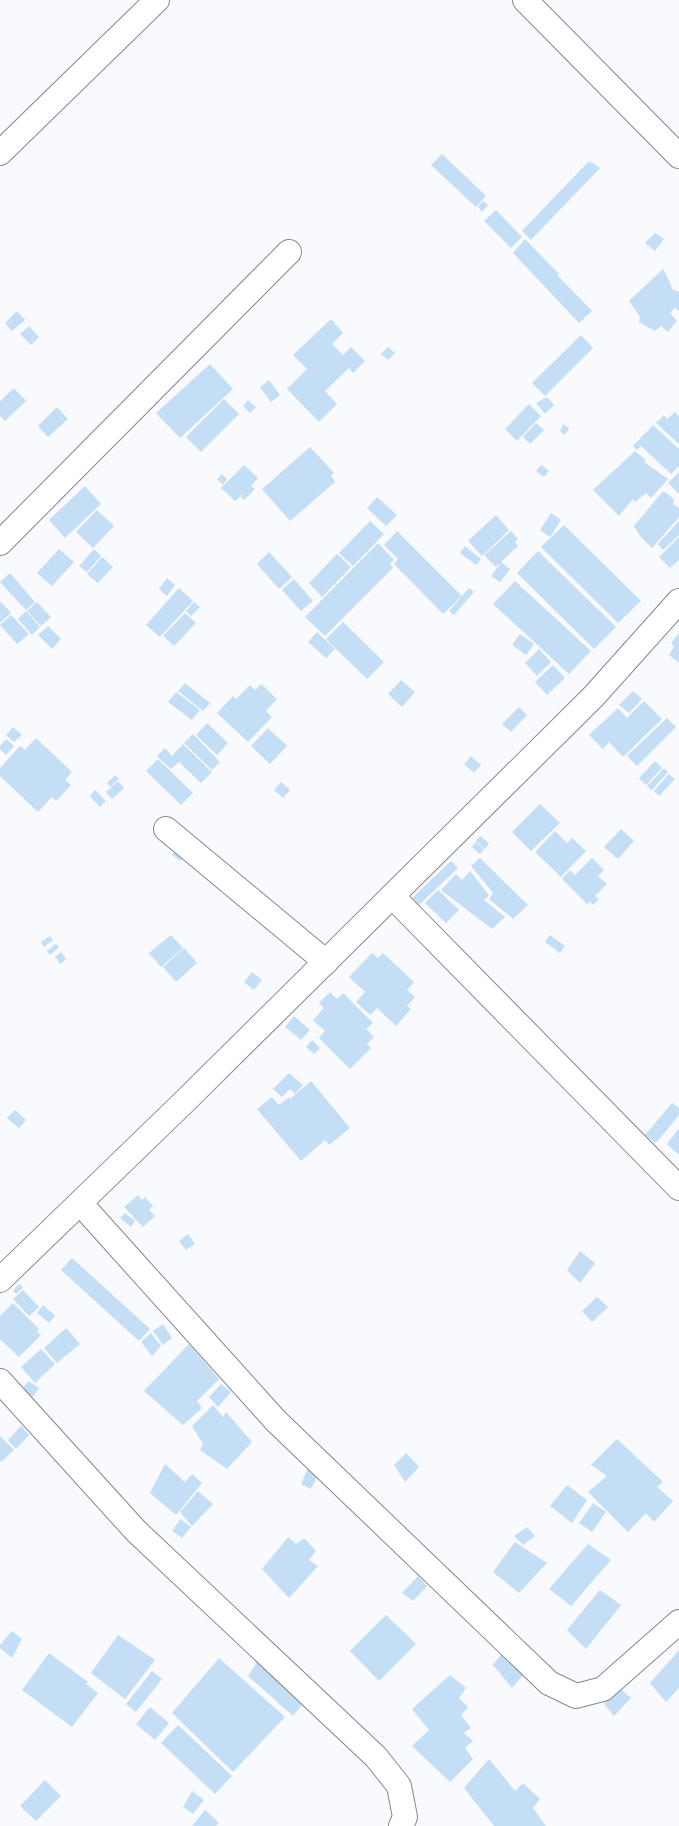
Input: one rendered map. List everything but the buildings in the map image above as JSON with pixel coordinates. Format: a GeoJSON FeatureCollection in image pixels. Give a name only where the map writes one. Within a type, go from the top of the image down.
{"type":"FeatureCollection","features":[{"type":"Feature","properties":{"kind":"street"},"geometry":{"type":"LineString","coordinates":[[0,153],[157,0]]}},
{"type":"Feature","properties":{"kind":"street"},"geometry":{"type":"LineString","coordinates":[[530,2],[679,156]]}},
{"type":"Feature","properties":{"kind":"street"},"geometry":{"type":"LineString","coordinates":[[0,543],[290,252]]}},
{"type":"Feature","properties":{"kind":"street"},"geometry":{"type":"LineString","coordinates":[[0,1280],[326,962],[593,697],[679,601]]}},
{"type":"Feature","properties":{"kind":"street"},"geometry":{"type":"LineString","coordinates":[[166,829],[326,962]]}},
{"type":"Feature","properties":{"kind":"street"},"geometry":{"type":"LineString","coordinates":[[392,896],[679,1188]]}},
{"type":"Feature","properties":{"kind":"street"},"geometry":{"type":"LineString","coordinates":[[80,1203],[276,1421],[548,1683],[576,1696],[603,1689],[679,1622]]}},
{"type":"Feature","properties":{"kind":"street"},"geometry":{"type":"LineString","coordinates":[[0,1381],[136,1531],[376,1757],[399,1786],[405,1818],[400,1826]]}}]}
